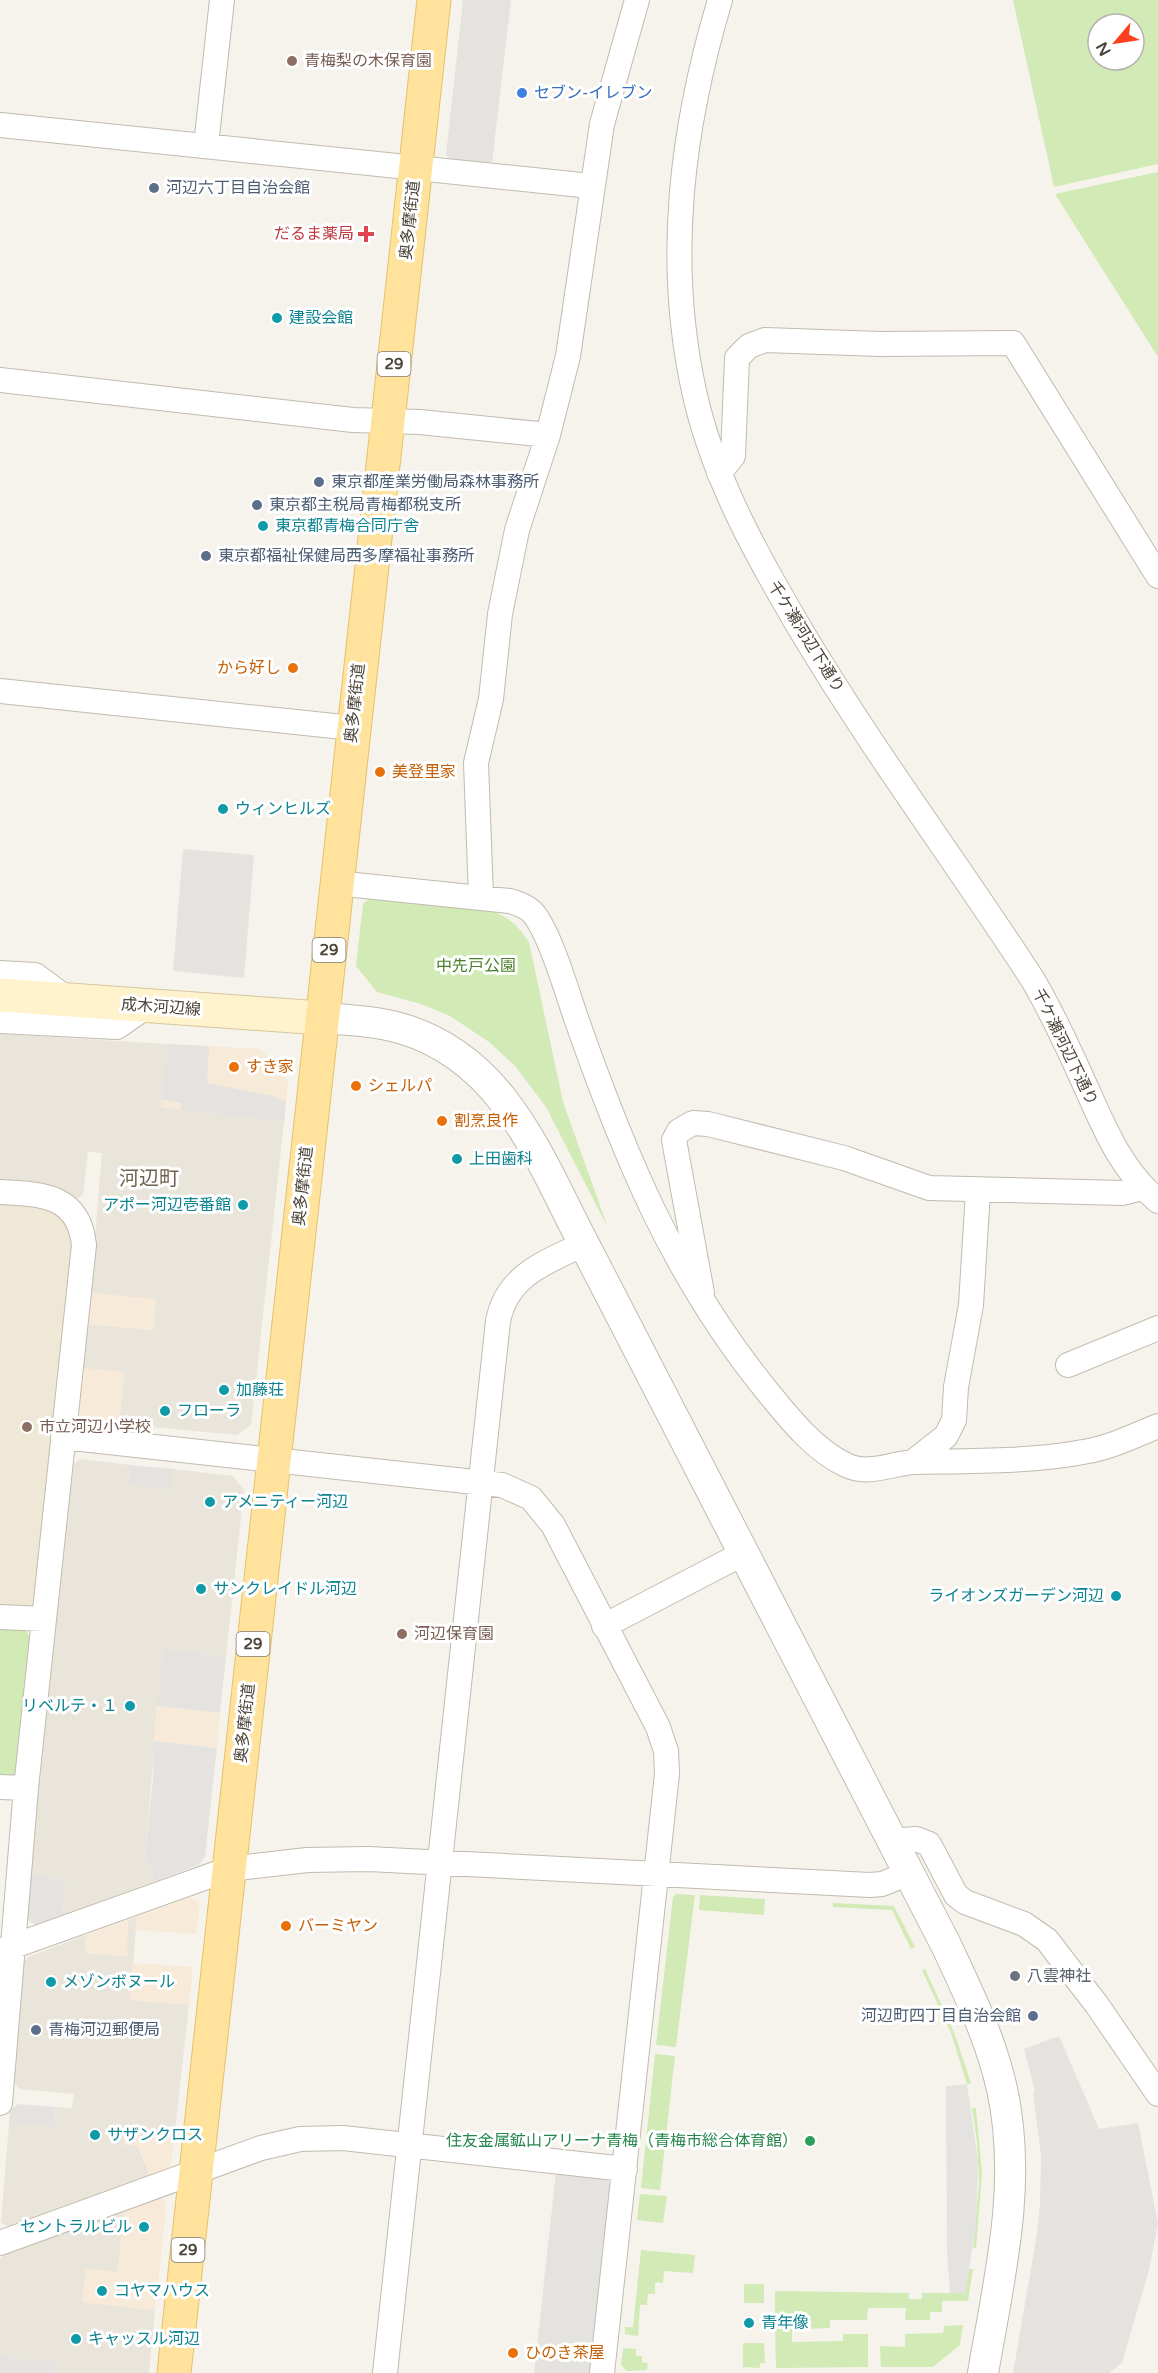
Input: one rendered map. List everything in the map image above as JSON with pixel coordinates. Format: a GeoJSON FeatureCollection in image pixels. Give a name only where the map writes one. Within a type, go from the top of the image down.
{"type":"FeatureCollection","features":[{"type":"Feature","properties":{"kind":"main road","name":"奥多摩街道"},"geometry":{"type":"LineString","coordinates":[[174,2373],[434,0]]}},
{"type":"Feature","properties":{"kind":"main road","name":"成木河辺線"},"geometry":{"type":"LineString","coordinates":[[0,995],[321,1018]]}},
{"type":"Feature","properties":{"kind":"street"},"geometry":{"type":"LineString","coordinates":[[206,145],[222,0]]}},
{"type":"Feature","properties":{"kind":"street"},"geometry":{"type":"LineString","coordinates":[[481,897],[477,850],[476,763],[491,699],[509,566],[517,530],[548,435],[568,356],[591,186],[602,124],[637,0]]}},
{"type":"Feature","properties":{"kind":"street","name":"千ケ瀬河辺下通り"},"geometry":{"type":"LineString","coordinates":[[720,0],[690,116],[684,157],[680,256],[685,344],[694,392],[719,473],[753,550],[825,671],[1033,980],[1057,1022],[1102,1126],[1117,1154],[1150,1194]]}},
{"type":"Feature","properties":{"kind":"street"},"geometry":{"type":"LineString","coordinates":[[0,125],[591,186]]}},
{"type":"Feature","properties":{"kind":"street"},"geometry":{"type":"LineString","coordinates":[[719,473],[733,456],[737,358],[749,346],[765,340],[813,343],[1013,343],[1158,576]]}},
{"type":"Feature","properties":{"kind":"street"},"geometry":{"type":"LineString","coordinates":[[0,380],[353,420],[548,435]]}},
{"type":"Feature","properties":{"kind":"street"},"geometry":{"type":"LineString","coordinates":[[0,691],[353,728]]}},
{"type":"Feature","properties":{"kind":"street"},"geometry":{"type":"LineString","coordinates":[[336,883],[481,897],[522,905],[533,913],[540,924],[639,1181],[673,1254],[733,1349],[783,1411],[830,1456],[849,1466],[865,1469],[913,1462],[941,1464],[1083,1452],[1158,1426]]}},
{"type":"Feature","properties":{"kind":"street"},"geometry":{"type":"LineString","coordinates":[[0,973],[35,975],[69,1000]]}},
{"type":"Feature","properties":{"kind":"street"},"geometry":{"type":"LineString","coordinates":[[0,1021],[117,1027],[147,1006]]}},
{"type":"Feature","properties":{"kind":"street"},"geometry":{"type":"LineString","coordinates":[[321,1018],[369,1022],[405,1030],[435,1042],[460,1057],[483,1076],[504,1099],[524,1130],[584,1244],[909,1873],[981,2023],[1002,2090],[1009,2135],[1009,2214],[983,2373]]}},
{"type":"Feature","properties":{"kind":"street"},"geometry":{"type":"LineString","coordinates":[[704,1303],[674,1140],[679,1131],[693,1123],[719,1126],[844,1158],[929,1188],[1150,1194]]}},
{"type":"Feature","properties":{"kind":"street"},"geometry":{"type":"LineString","coordinates":[[913,1462],[946,1436],[954,1420],[956,1388],[970,1305],[978,1191]]}},
{"type":"Feature","properties":{"kind":"street"},"geometry":{"type":"LineString","coordinates":[[0,1192],[51,1198],[70,1209],[82,1232],[84,1250],[26,1788],[6,1949],[0,2103]]}},
{"type":"Feature","properties":{"kind":"street"},"geometry":{"type":"LineString","coordinates":[[386,2373],[498,1321],[505,1298],[516,1282],[531,1270],[584,1244]]}},
{"type":"Feature","properties":{"kind":"street"},"geometry":{"type":"LineString","coordinates":[[1068,1365],[1158,1328]]}},
{"type":"Feature","properties":{"kind":"street"},"geometry":{"type":"LineString","coordinates":[[63,1437],[481,1482],[516,1489],[542,1508],[658,1727],[666,1751],[668,1774],[602,2373]]}},
{"type":"Feature","properties":{"kind":"street"},"geometry":{"type":"LineString","coordinates":[[604,1626],[744,1553]]}},
{"type":"Feature","properties":{"kind":"street"},"geometry":{"type":"LineString","coordinates":[[0,1617],[44,1619]]}},
{"type":"Feature","properties":{"kind":"street"},"geometry":{"type":"LineString","coordinates":[[0,1787],[26,1788]]}},
{"type":"Feature","properties":{"kind":"street"},"geometry":{"type":"LineString","coordinates":[[892,1840],[916,1839],[929,1844],[956,1895],[965,1902],[1024,1924],[1047,1940],[1097,2005],[1158,2094]]}},
{"type":"Feature","properties":{"kind":"street"},"geometry":{"type":"LineString","coordinates":[[6,1949],[229,1869],[336,1858],[870,1885],[882,1884],[909,1873]]}},
{"type":"Feature","properties":{"kind":"street"},"geometry":{"type":"LineString","coordinates":[[0,2243],[261,2148],[300,2139],[343,2138],[625,2169]]}},
{"type":"Feature","properties":{"kind":"shaded area"},"geometry":{"type":"Polygon","coordinates":[[[463,0],[511,0],[492,163],[488,166],[452,163],[446,155],[463,0]]]}},
{"type":"Feature","properties":{"kind":"shaded area"},"geometry":{"type":"Polygon","coordinates":[[[183,849],[254,855],[244,978],[173,971],[183,849]]]}},
{"type":"Feature","properties":{"kind":"shaded area"},"geometry":{"type":"Polygon","coordinates":[[[0,1034],[167,1044],[161,1107],[284,1122],[251,1425],[237,1435],[119,1424],[124,1372],[82,1368],[87,1324],[153,1330],[156,1300],[90,1293],[102,1153],[88,1152],[83,1195],[75,1200],[0,1182],[0,1034]]]}},
{"type":"Feature","properties":{"kind":"shaded area"},"geometry":{"type":"Polygon","coordinates":[[[167,1044],[261,1049],[288,1081],[284,1122],[161,1107],[167,1044]]]}},
{"type":"Feature","properties":{"kind":"shaded area"},"geometry":{"type":"Polygon","coordinates":[[[167,1044],[209,1046],[207,1083],[273,1096],[286,1102],[284,1122],[181,1110],[181,1103],[161,1100],[167,1044]]]}},
{"type":"Feature","properties":{"kind":"shaded area","name":"市立河辺小学校"},"geometry":{"type":"Polygon","coordinates":[[[0,1203],[46,1207],[66,1221],[74,1239],[36,1603],[27,1609],[0,1608],[0,1203]]]}},
{"type":"Feature","properties":{"kind":"shaded area"},"geometry":{"type":"Polygon","coordinates":[[[90,1293],[156,1299],[153,1330],[87,1324],[90,1293]]]}},
{"type":"Feature","properties":{"kind":"shaded area"},"geometry":{"type":"Polygon","coordinates":[[[82,1368],[124,1372],[119,1424],[84,1420],[78,1412],[82,1368]]]}},
{"type":"Feature","properties":{"kind":"shaded area"},"geometry":{"type":"Polygon","coordinates":[[[80,1459],[130,1465],[128,1485],[171,1489],[173,1469],[233,1476],[244,1490],[226,1656],[163,1649],[145,1855],[155,1881],[63,1915],[66,1879],[30,1875],[71,1467],[80,1459]]]}},
{"type":"Feature","properties":{"kind":"shaded area"},"geometry":{"type":"Polygon","coordinates":[[[130,1465],[173,1469],[171,1490],[128,1485],[130,1465]]]}},
{"type":"Feature","properties":{"kind":"shaded area"},"geometry":{"type":"Polygon","coordinates":[[[163,1649],[226,1656],[220,1713],[157,1706],[163,1649]]]}},
{"type":"Feature","properties":{"kind":"shaded area"},"geometry":{"type":"Polygon","coordinates":[[[157,1706],[220,1713],[217,1748],[154,1741],[157,1706]]]}},
{"type":"Feature","properties":{"kind":"shaded area"},"geometry":{"type":"Polygon","coordinates":[[[154,1741],[217,1748],[205,1857],[199,1865],[155,1881],[145,1855],[153,1777],[154,1741]]]}},
{"type":"Feature","properties":{"kind":"shaded area"},"geometry":{"type":"Polygon","coordinates":[[[30,1875],[66,1879],[63,1915],[35,1925],[26,1918],[30,1875]]]}},
{"type":"Feature","properties":{"kind":"shaded area"},"geometry":{"type":"Polygon","coordinates":[[[190,1897],[200,1904],[196,1934],[136,1930],[137,1917],[190,1897]]]}},
{"type":"Feature","properties":{"kind":"shaded area"},"geometry":{"type":"Polygon","coordinates":[[[137,1917],[130,2000],[189,2005],[174,2139],[125,2135],[138,2146],[151,2179],[11,2229],[1,2222],[9,2123],[54,2127],[55,2107],[72,2108],[74,2094],[19,2089],[13,2081],[22,1965],[28,1957],[86,1935],[85,1953],[126,1956],[128,1920],[137,1917]]]}},
{"type":"Feature","properties":{"kind":"shaded area"},"geometry":{"type":"Polygon","coordinates":[[[128,1920],[127,1956],[85,1953],[86,1935],[128,1920]]]}},
{"type":"Feature","properties":{"kind":"shaded area"},"geometry":{"type":"Polygon","coordinates":[[[133,1963],[193,1967],[189,2005],[130,2000],[133,1963]]]}},
{"type":"Feature","properties":{"kind":"shaded area"},"geometry":{"type":"Polygon","coordinates":[[[1059,2036],[1099,2129],[1138,2123],[1158,2223],[1149,2270],[1122,2363],[1109,2373],[1013,2373],[1040,2205],[1041,2157],[1033,2093],[1035,2091],[1024,2049],[1059,2036]]]}},
{"type":"Feature","properties":{"kind":"shaded area"},"geometry":{"type":"Polygon","coordinates":[[[967,2084],[978,2161],[976,2226],[965,2293],[950,2293],[947,2251],[946,2086],[967,2084]]]}},
{"type":"Feature","properties":{"kind":"shaded area"},"geometry":{"type":"Polygon","coordinates":[[[18,2104],[55,2107],[54,2127],[9,2123],[10,2110],[18,2104]]]}},
{"type":"Feature","properties":{"kind":"shaded area"},"geometry":{"type":"Polygon","coordinates":[[[125,2135],[174,2139],[171,2164],[165,2173],[151,2179],[139,2146],[124,2145],[125,2135]]]}},
{"type":"Feature","properties":{"kind":"shaded area"},"geometry":{"type":"Polygon","coordinates":[[[556,2172],[605,2178],[612,2186],[592,2371],[589,2373],[534,2373],[556,2172]]]}},
{"type":"Feature","properties":{"kind":"shaded area"},"geometry":{"type":"Polygon","coordinates":[[[159,2196],[167,2203],[155,2310],[82,2302],[86,2269],[118,2272],[124,2209],[159,2196]]]}},
{"type":"Feature","properties":{"kind":"shaded area"},"geometry":{"type":"Polygon","coordinates":[[[124,2209],[118,2272],[86,2269],[82,2302],[155,2310],[149,2373],[54,2373],[54,2362],[0,2356],[0,2259],[4,2253],[124,2209]]]}},
{"type":"Feature","properties":{"kind":"shaded area"},"geometry":{"type":"Polygon","coordinates":[[[0,2356],[55,2362],[54,2373],[0,2373],[0,2356]]]}},
{"type":"Feature","properties":{"kind":"green space"},"geometry":{"type":"Polygon","coordinates":[[[1013,0],[1158,0],[1158,164],[1054,187],[1013,0]]]}},
{"type":"Feature","properties":{"kind":"green space"},"geometry":{"type":"Polygon","coordinates":[[[1158,172],[1158,357],[1055,194],[1158,172]]]}},
{"type":"Feature","properties":{"kind":"green space","name":"中先戸公園"},"geometry":{"type":"Polygon","coordinates":[[[370,898],[484,909],[505,917],[525,936],[529,942],[563,1102],[608,1228],[546,1107],[515,1066],[489,1042],[450,1016],[421,1004],[377,992],[356,966],[363,904],[370,898]]]}},
{"type":"Feature","properties":{"kind":"green space"},"geometry":{"type":"Polygon","coordinates":[[[0,1629],[25,1630],[32,1639],[17,1771],[9,1778],[0,1777],[0,1629]]]}},
{"type":"Feature","properties":{"kind":"green space"},"geometry":{"type":"Polygon","coordinates":[[[676,1894],[695,1895],[676,2047],[656,2045],[673,1897],[676,1894]]]}},
{"type":"Feature","properties":{"kind":"green space"},"geometry":{"type":"Polygon","coordinates":[[[700,1895],[765,1899],[764,1915],[699,1910],[700,1895]]]}},
{"type":"Feature","properties":{"kind":"green space"},"geometry":{"type":"Polygon","coordinates":[[[833,1903],[894,1906],[915,1947],[911,1949],[892,1910],[833,1907],[833,1903]]]}},
{"type":"Feature","properties":{"kind":"green space"},"geometry":{"type":"Polygon","coordinates":[[[925,1969],[954,2032],[971,2083],[967,2084],[951,2033],[922,1970],[925,1969]]]}},
{"type":"Feature","properties":{"kind":"green space"},"geometry":{"type":"Polygon","coordinates":[[[655,2054],[675,2056],[660,2190],[641,2188],[655,2054]]]}},
{"type":"Feature","properties":{"kind":"green space"},"geometry":{"type":"Polygon","coordinates":[[[972,2108],[976,2108],[982,2173],[976,2248],[973,2248],[979,2183],[977,2142],[972,2108]]]}},
{"type":"Feature","properties":{"kind":"green space"},"geometry":{"type":"Polygon","coordinates":[[[640,2194],[667,2196],[663,2223],[637,2220],[640,2194]]]}},
{"type":"Feature","properties":{"kind":"green space"},"geometry":{"type":"Polygon","coordinates":[[[641,2250],[695,2255],[693,2273],[664,2271],[663,2283],[655,2282],[655,2294],[648,2294],[647,2305],[640,2305],[638,2336],[625,2334],[625,2327],[633,2327],[641,2250]]]}},
{"type":"Feature","properties":{"kind":"green space"},"geometry":{"type":"Polygon","coordinates":[[[969,2269],[973,2269],[968,2301],[942,2301],[942,2312],[930,2312],[930,2320],[905,2320],[906,2308],[868,2308],[867,2320],[830,2320],[830,2328],[805,2329],[804,2316],[775,2316],[775,2291],[909,2293],[909,2299],[922,2299],[922,2293],[965,2293],[969,2269]]]}},
{"type":"Feature","properties":{"kind":"green space"},"geometry":{"type":"Polygon","coordinates":[[[744,2284],[764,2284],[764,2303],[744,2303],[744,2284]]]}},
{"type":"Feature","properties":{"kind":"green space"},"geometry":{"type":"Polygon","coordinates":[[[963,2325],[960,2345],[933,2367],[881,2367],[880,2346],[905,2347],[905,2334],[943,2333],[944,2326],[963,2325]]]}},
{"type":"Feature","properties":{"kind":"green space"},"geometry":{"type":"Polygon","coordinates":[[[775,2329],[792,2329],[792,2342],[843,2341],[843,2334],[868,2334],[868,2367],[776,2368],[775,2329]]]}},
{"type":"Feature","properties":{"kind":"green space"},"geometry":{"type":"Polygon","coordinates":[[[743,2343],[764,2343],[765,2363],[760,2363],[760,2368],[743,2367],[743,2343]]]}},
{"type":"Feature","properties":{"kind":"green space"},"geometry":{"type":"Polygon","coordinates":[[[623,2348],[636,2349],[636,2356],[642,2356],[642,2362],[648,2363],[647,2370],[627,2371],[621,2365],[623,2348]]]}},
{"type":"Feature","properties":{"kind":"place","name":"青梅梨の木保育園"},"geometry":{"type":"Point","coordinates":[292,61]}},
{"type":"Feature","properties":{"kind":"place","name":"セブン-イレブン"},"geometry":{"type":"Point","coordinates":[522,93]}},
{"type":"Feature","properties":{"kind":"place","name":"河辺六丁目自治会館"},"geometry":{"type":"Point","coordinates":[154,188]}},
{"type":"Feature","properties":{"kind":"place","name":"だるま薬局"},"geometry":{"type":"Point","coordinates":[366,234]}},
{"type":"Feature","properties":{"kind":"place","name":"建設会館"},"geometry":{"type":"Point","coordinates":[277,318]}},
{"type":"Feature","properties":{"kind":"place","name":"東京都産業労働局森林事務所"},"geometry":{"type":"Point","coordinates":[319,482]}},
{"type":"Feature","properties":{"kind":"place","name":"東京都主税局青梅都税支所"},"geometry":{"type":"Point","coordinates":[257,505]}},
{"type":"Feature","properties":{"kind":"place","name":"東京都青梅合同庁舎"},"geometry":{"type":"Point","coordinates":[263,526]}},
{"type":"Feature","properties":{"kind":"place","name":"東京都福祉保健局西多摩福祉事務所"},"geometry":{"type":"Point","coordinates":[206,556]}},
{"type":"Feature","properties":{"kind":"place","name":"から好し"},"geometry":{"type":"Point","coordinates":[293,668]}},
{"type":"Feature","properties":{"kind":"place","name":"美登里家"},"geometry":{"type":"Point","coordinates":[380,772]}},
{"type":"Feature","properties":{"kind":"place","name":"ウィンヒルズ"},"geometry":{"type":"Point","coordinates":[223,809]}},
{"type":"Feature","properties":{"kind":"place","name":"すき家"},"geometry":{"type":"Point","coordinates":[234,1067]}},
{"type":"Feature","properties":{"kind":"place","name":"シェルパ"},"geometry":{"type":"Point","coordinates":[356,1086]}},
{"type":"Feature","properties":{"kind":"place","name":"割烹良作"},"geometry":{"type":"Point","coordinates":[442,1121]}},
{"type":"Feature","properties":{"kind":"place","name":"上田歯科"},"geometry":{"type":"Point","coordinates":[457,1159]}},
{"type":"Feature","properties":{"kind":"place","name":"アポー河辺壱番館"},"geometry":{"type":"Point","coordinates":[243,1205]}},
{"type":"Feature","properties":{"kind":"place","name":"加藤荘"},"geometry":{"type":"Point","coordinates":[224,1390]}},
{"type":"Feature","properties":{"kind":"place","name":"フローラ"},"geometry":{"type":"Point","coordinates":[165,1411]}},
{"type":"Feature","properties":{"kind":"place","name":"市立河辺小学校"},"geometry":{"type":"Point","coordinates":[27,1427]}},
{"type":"Feature","properties":{"kind":"place","name":"アメニティー河辺"},"geometry":{"type":"Point","coordinates":[210,1502]}},
{"type":"Feature","properties":{"kind":"place","name":"サンクレイドル河辺"},"geometry":{"type":"Point","coordinates":[201,1589]}},
{"type":"Feature","properties":{"kind":"place","name":"ライオンズガーデン河辺"},"geometry":{"type":"Point","coordinates":[1116,1596]}},
{"type":"Feature","properties":{"kind":"place","name":"河辺保育園"},"geometry":{"type":"Point","coordinates":[402,1634]}},
{"type":"Feature","properties":{"kind":"place","name":"リベルテ・１"},"geometry":{"type":"Point","coordinates":[130,1706]}},
{"type":"Feature","properties":{"kind":"place","name":"バーミヤン"},"geometry":{"type":"Point","coordinates":[286,1926]}},
{"type":"Feature","properties":{"kind":"place","name":"八雲神社"},"geometry":{"type":"Point","coordinates":[1015,1976]}},
{"type":"Feature","properties":{"kind":"place","name":"メゾンボヌール"},"geometry":{"type":"Point","coordinates":[51,1982]}},
{"type":"Feature","properties":{"kind":"place","name":"河辺町四丁目自治会館"},"geometry":{"type":"Point","coordinates":[1033,2016]}},
{"type":"Feature","properties":{"kind":"place","name":"青梅河辺郵便局"},"geometry":{"type":"Point","coordinates":[36,2030]}},
{"type":"Feature","properties":{"kind":"place","name":"サザンクロス"},"geometry":{"type":"Point","coordinates":[95,2135]}},
{"type":"Feature","properties":{"kind":"place","name":"住友金属鉱山アリーナ青梅（青梅市総合体育館）"},"geometry":{"type":"Point","coordinates":[810,2141]}},
{"type":"Feature","properties":{"kind":"place","name":"セントラルビル"},"geometry":{"type":"Point","coordinates":[144,2227]}},
{"type":"Feature","properties":{"kind":"place","name":"コヤマハウス"},"geometry":{"type":"Point","coordinates":[102,2291]}},
{"type":"Feature","properties":{"kind":"place","name":"青年像"},"geometry":{"type":"Point","coordinates":[749,2323]}},
{"type":"Feature","properties":{"kind":"place","name":"キャッスル河辺"},"geometry":{"type":"Point","coordinates":[76,2339]}},
{"type":"Feature","properties":{"kind":"place","name":"ひのき茶屋"},"geometry":{"type":"Point","coordinates":[513,2353]}},
{"type":"Feature","properties":{"kind":"district","name":"河辺町"},"geometry":{"type":"Point","coordinates":[149,1179]}}]}
